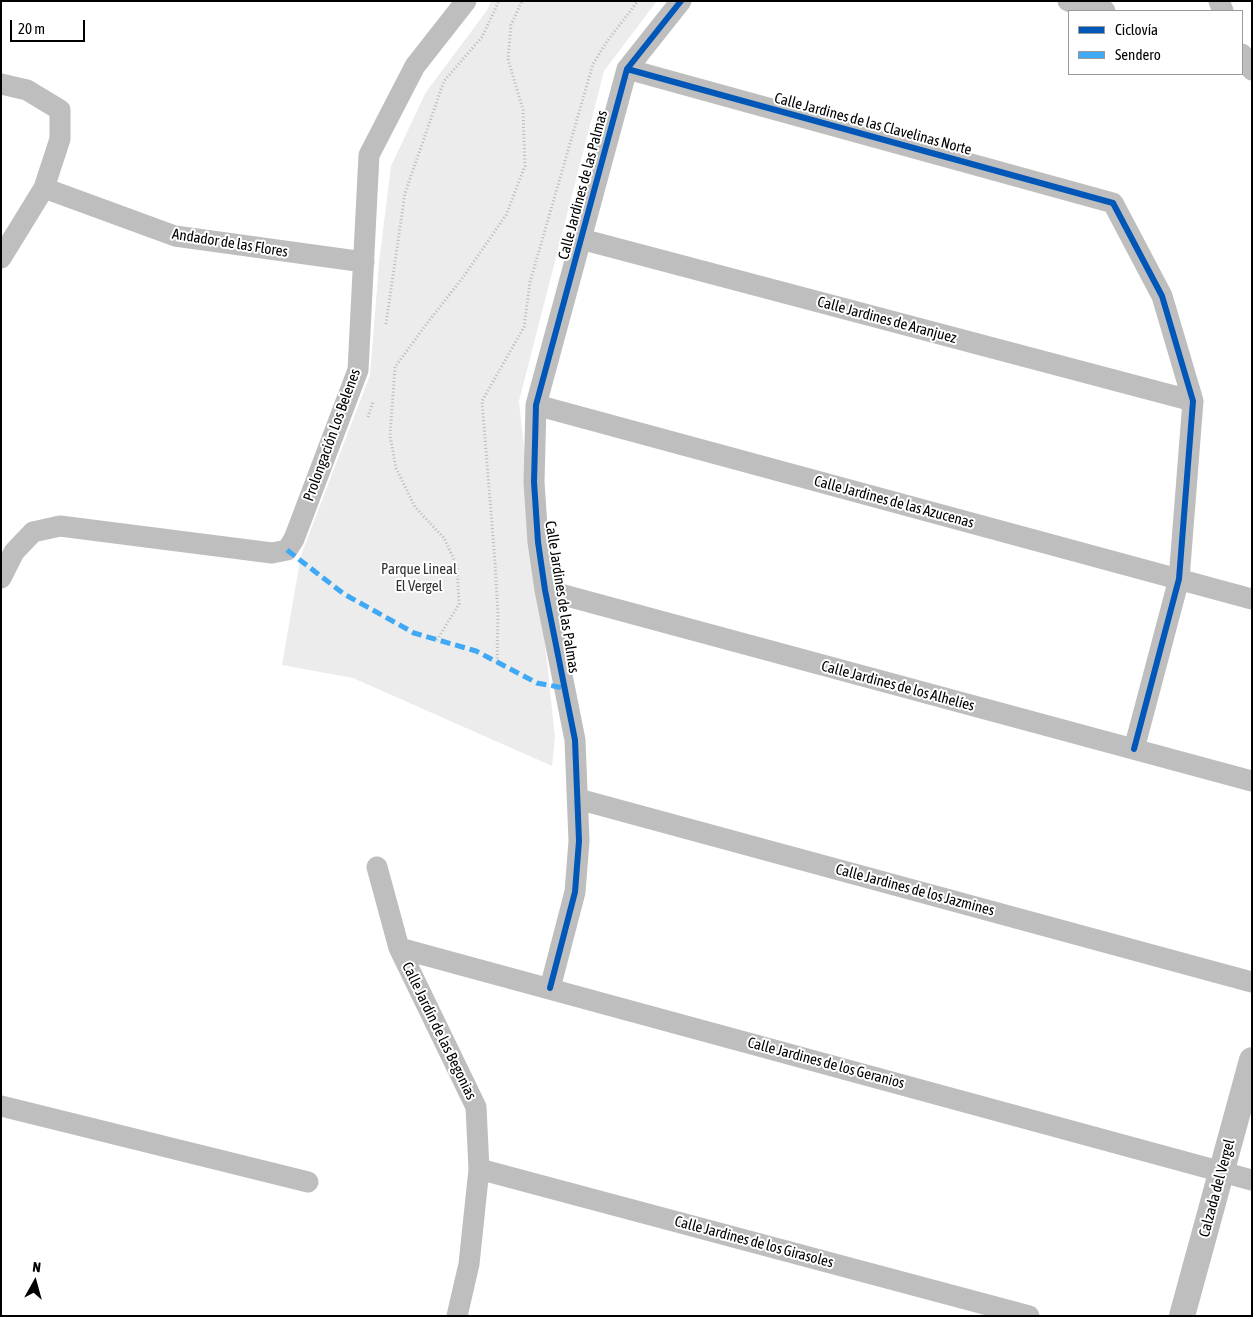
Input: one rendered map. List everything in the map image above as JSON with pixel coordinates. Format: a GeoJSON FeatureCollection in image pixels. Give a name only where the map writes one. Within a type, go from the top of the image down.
{"type":"FeatureCollection","features":[{"type":"Feature","properties":{"kind":"street","name":"Prolongación Los Belenes"},"geometry":{"type":"LineString","coordinates":[[1,578],[14,552],[33,532],[60,526],[272,553],[287,550],[294,539],[358,370],[369,155],[415,66],[466,1]]}},
{"type":"Feature","properties":{"kind":"street"},"geometry":{"type":"LineString","coordinates":[[627,69],[681,1]]}},
{"type":"Feature","properties":{"kind":"street"},"geometry":{"type":"LineString","coordinates":[[1068,1],[1101,10]]}},
{"type":"Feature","properties":{"kind":"street"},"geometry":{"type":"LineString","coordinates":[[1243,56],[1252,70]]}},
{"type":"Feature","properties":{"kind":"street","name":"Calle Jardines de las Clavelinas Norte"},"geometry":{"type":"LineString","coordinates":[[627,69],[1113,203],[1162,296],[1193,401]]}},
{"type":"Feature","properties":{"kind":"street","name":"Calle Jardines de las Palmas"},"geometry":{"type":"LineString","coordinates":[[550,988],[575,892],[579,841],[578,799],[575,740],[545,590],[538,542],[534,482],[536,405],[627,69]]}},
{"type":"Feature","properties":{"kind":"street"},"geometry":{"type":"LineString","coordinates":[[1,84],[27,90],[60,110],[60,139],[44,188],[1,258]]}},
{"type":"Feature","properties":{"kind":"street","name":"Andador de las Flores"},"geometry":{"type":"LineString","coordinates":[[44,188],[175,236],[364,262]]}},
{"type":"Feature","properties":{"kind":"street","name":"Calle Jardines de Aranjuez"},"geometry":{"type":"LineString","coordinates":[[581,239],[1193,401]]}},
{"type":"Feature","properties":{"kind":"street"},"geometry":{"type":"LineString","coordinates":[[1134,749],[1179,579],[1193,401]]}},
{"type":"Feature","properties":{"kind":"street","name":"Calle Jardines de las Azucenas"},"geometry":{"type":"LineString","coordinates":[[536,405],[1252,599]]}},
{"type":"Feature","properties":{"kind":"street","name":"Calle Jardines de los Alhelíes"},"geometry":{"type":"LineString","coordinates":[[545,590],[1252,781]]}},
{"type":"Feature","properties":{"kind":"street","name":"Calle Jardines de los Jazmines"},"geometry":{"type":"LineString","coordinates":[[578,799],[1252,982]]}},
{"type":"Feature","properties":{"kind":"street","name":"Calle Jardín de las Begonias"},"geometry":{"type":"LineString","coordinates":[[377,867],[399,948],[476,1107],[479,1169],[469,1264],[457,1316]]}},
{"type":"Feature","properties":{"kind":"street","name":"Calle Jardines de los Geranios"},"geometry":{"type":"LineString","coordinates":[[399,948],[1252,1180]]}},
{"type":"Feature","properties":{"kind":"street","name":"Calzada del Vergel"},"geometry":{"type":"LineString","coordinates":[[1182,1316],[1252,1060]]}},
{"type":"Feature","properties":{"kind":"street"},"geometry":{"type":"LineString","coordinates":[[1,1106],[308,1182]]}},
{"type":"Feature","properties":{"kind":"street","name":"Calle Jardines de los Girasoles"},"geometry":{"type":"LineString","coordinates":[[479,1169],[1029,1316]]}},
{"type":"Feature","properties":{"kind":"path"},"geometry":{"type":"LineString","coordinates":[[385,327],[405,193],[444,81],[482,37],[499,1]]}},
{"type":"Feature","properties":{"kind":"path"},"geometry":{"type":"LineString","coordinates":[[438,640],[458,604],[457,566],[444,538],[415,507],[396,468],[390,436],[395,367],[464,276],[506,216],[525,166],[523,110],[508,59],[511,25],[522,1]]}},
{"type":"Feature","properties":{"kind":"path"},"geometry":{"type":"LineString","coordinates":[[365,423],[374,395]]}},
{"type":"Feature","properties":{"kind":"green space","name":"Parque Lineal El Vergel"},"geometry":{"type":"Polygon","coordinates":[[[491,1],[657,1],[604,71],[519,401],[555,737],[552,766],[353,678],[282,665],[301,555],[370,375],[379,263],[391,166],[426,92],[488,9],[491,1]]]}},
{"type":"Feature","properties":{"kind":"marked path"},"geometry":{"type":"LineString","coordinates":[[287,550],[344,594],[414,633],[476,651],[537,683],[564,688]]}},
{"type":"Feature","properties":{"kind":"cycle path"},"geometry":{"type":"LineString","coordinates":[[550,988],[575,892],[579,841],[575,740],[545,590],[538,542],[534,482],[536,405],[627,69],[681,1]]}},
{"type":"Feature","properties":{"kind":"cycle path"},"geometry":{"type":"LineString","coordinates":[[627,69],[1113,203],[1162,296],[1193,401],[1179,579],[1134,749]]}}]}
